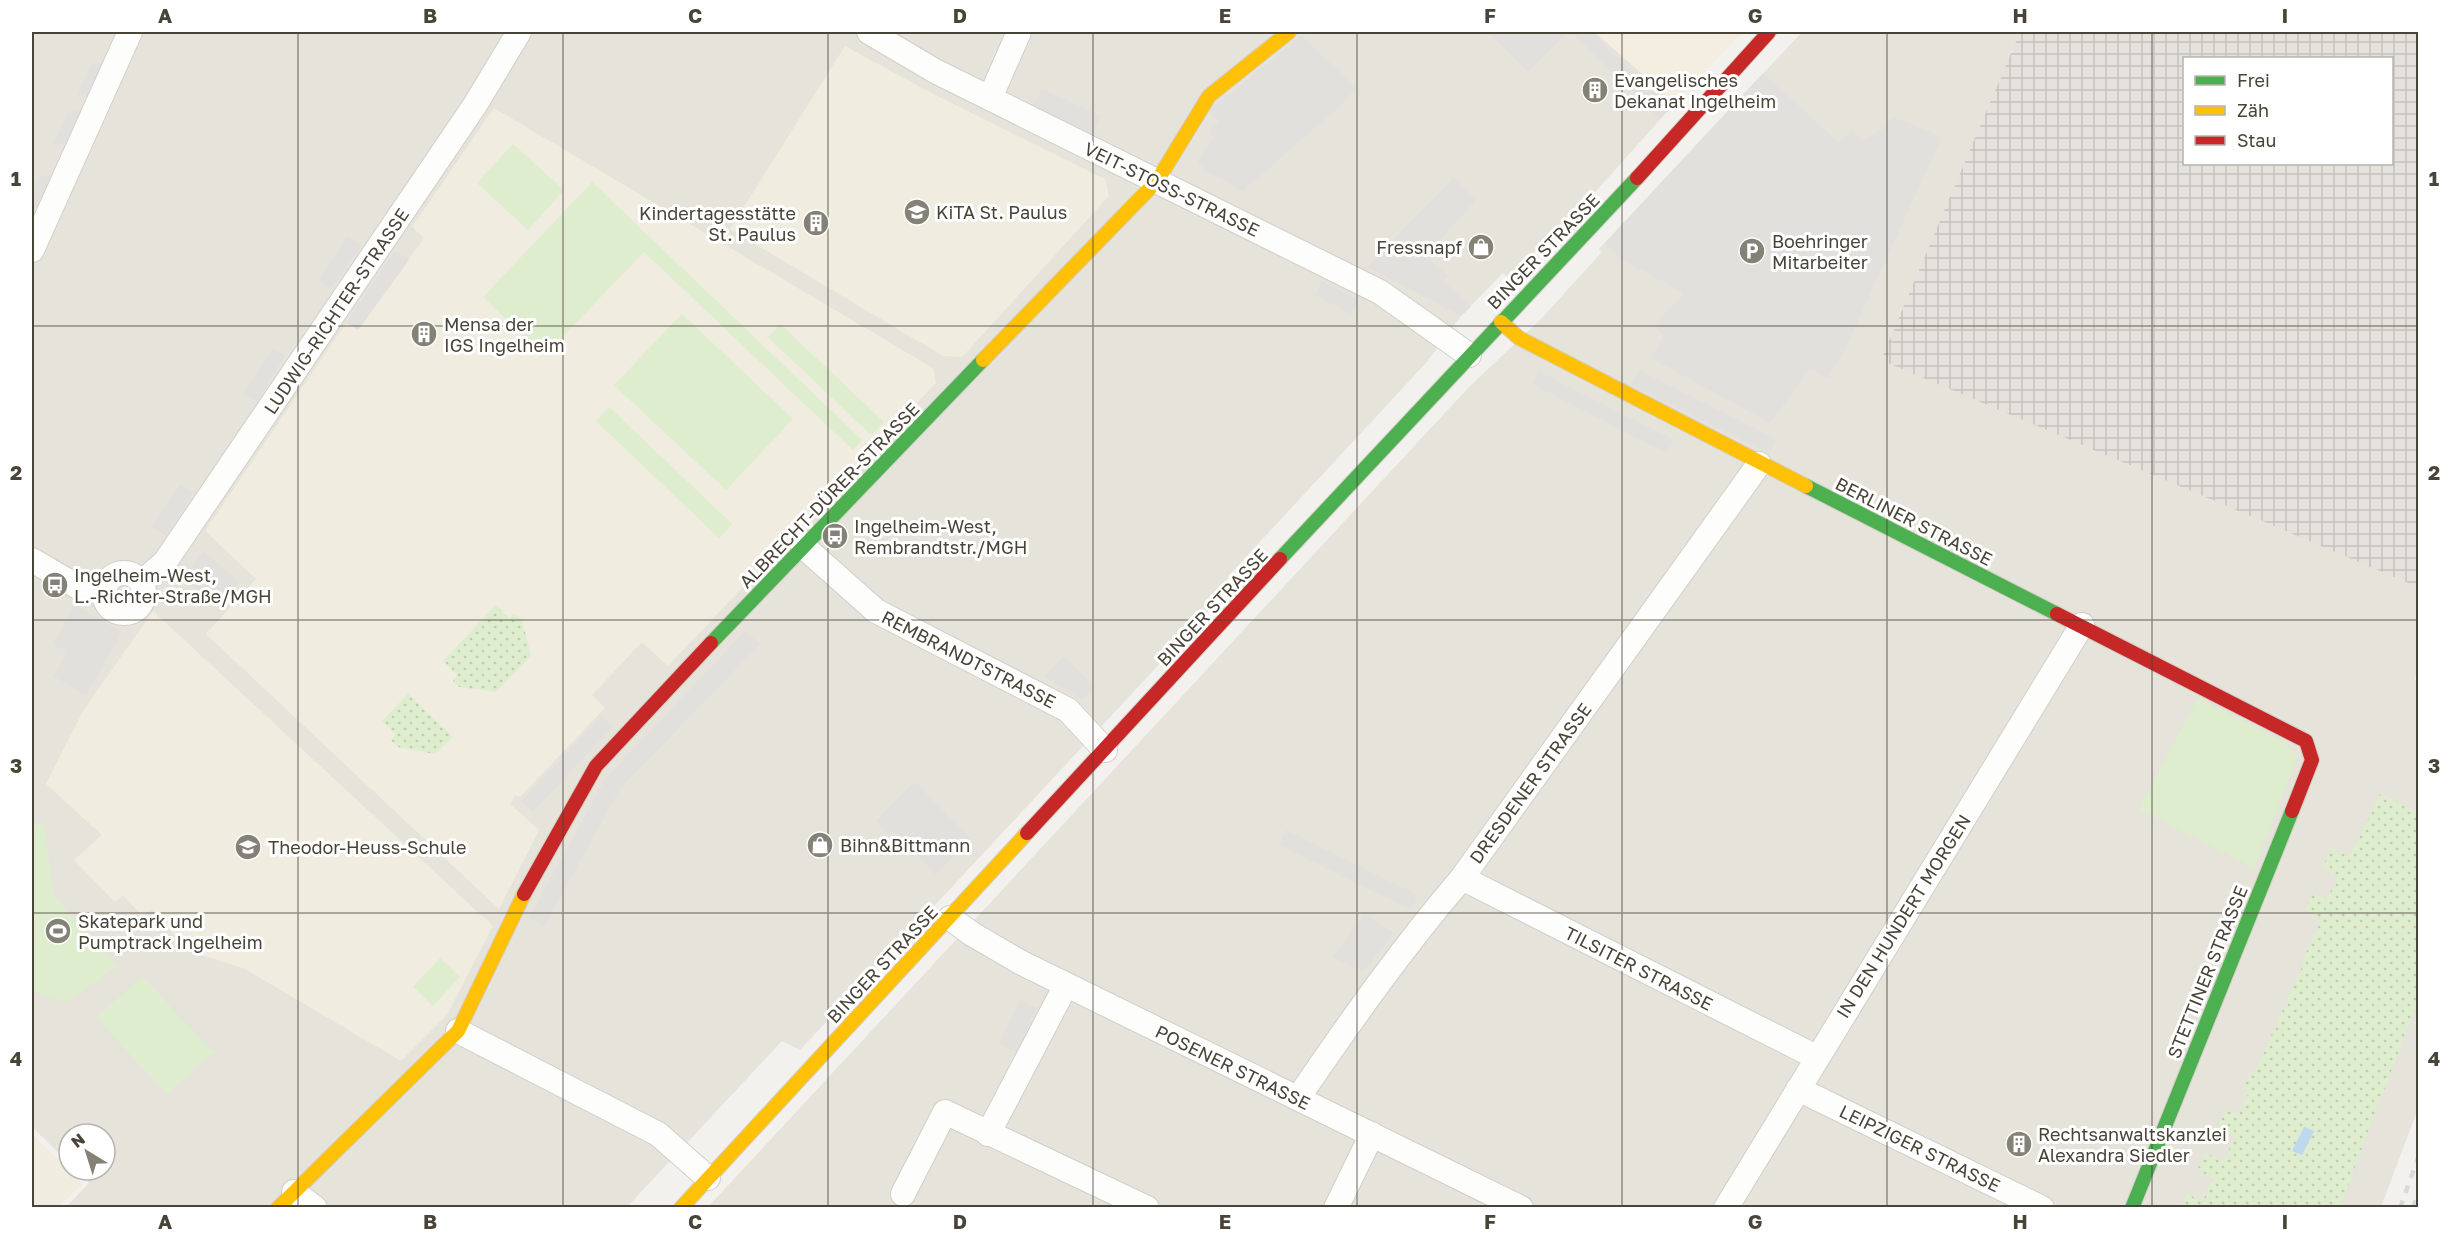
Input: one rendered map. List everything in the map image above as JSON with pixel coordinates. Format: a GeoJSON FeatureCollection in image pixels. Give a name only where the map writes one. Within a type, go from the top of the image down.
{"type":"FeatureCollection","features":[{"type":"Feature","properties":{"kind":"street"},"geometry":{"type":"LineString","coordinates":[[32,250],[130,32]]}},
{"type":"Feature","properties":{"kind":"street","name":"LUDWIG-RICHTER-STRASSE"},"geometry":{"type":"LineString","coordinates":[[32,560],[78,587],[104,593],[111,608],[117,612],[128,613],[137,609],[143,601],[144,593],[141,583],[165,562],[476,105],[519,32]]}},
{"type":"Feature","properties":{"kind":"street","name":"VEIT-STOSS-STRASSE"},"geometry":{"type":"LineString","coordinates":[[869,32],[990,98],[1380,292],[1469,355]]}},
{"type":"Feature","properties":{"kind":"street"},"geometry":{"type":"LineString","coordinates":[[990,98],[1019,32]]}},
{"type":"Feature","properties":{"kind":"street","name":"ALBRECHT-DÜRER-STRASSE"},"geometry":{"type":"LineString","coordinates":[[286,1200],[458,1031],[525,892],[596,766],[803,546],[1157,181],[1200,107],[1209,96],[1289,32]]}},
{"type":"Feature","properties":{"kind":"street","name":"BINGER STRASSE"},"geometry":{"type":"LineString","coordinates":[[681,1208],[1469,355],[1556,267],[1769,32]]}},
{"type":"Feature","properties":{"kind":"street","name":"BERLINER STRASSE"},"geometry":{"type":"LineString","coordinates":[[1501,322],[1519,338],[1759,464],[2082,625],[2306,741],[2311,750]]}},
{"type":"Feature","properties":{"kind":"street","name":"DRESDENER STRASSE"},"geometry":{"type":"LineString","coordinates":[[1298,1098],[1377,984],[1424,922],[1462,878],[1759,464]]}},
{"type":"Feature","properties":{"kind":"street","name":"REMBRANDTSTRASSE"},"geometry":{"type":"LineString","coordinates":[[803,546],[876,611],[1068,710],[1105,750]]}},
{"type":"Feature","properties":{"kind":"street","name":"IN DEN HUNDERT MORGEN"},"geometry":{"type":"LineString","coordinates":[[1726,1208],[1816,1057],[2082,625]]}},
{"type":"Feature","properties":{"kind":"street","name":"STETTINER STRASSE"},"geometry":{"type":"LineString","coordinates":[[2132,1208],[2312,760],[2311,750]]}},
{"type":"Feature","properties":{"kind":"street","name":"TILSITER STRASSE"},"geometry":{"type":"LineString","coordinates":[[1462,878],[1816,1057]]}},
{"type":"Feature","properties":{"kind":"street","name":"POSENER STRASSE"},"geometry":{"type":"LineString","coordinates":[[950,918],[972,934],[1066,985],[1521,1208]]}},
{"type":"Feature","properties":{"kind":"street"},"geometry":{"type":"LineString","coordinates":[[988,1134],[1066,985]]}},
{"type":"Feature","properties":{"kind":"street"},"geometry":{"type":"LineString","coordinates":[[458,1031],[658,1134],[708,1178]]}},
{"type":"Feature","properties":{"kind":"street","name":"LEIPZIGER STRASSE"},"geometry":{"type":"LineString","coordinates":[[1797,1089],[2042,1208]]}},
{"type":"Feature","properties":{"kind":"street"},"geometry":{"type":"LineString","coordinates":[[903,1194],[945,1112],[1147,1208]]}},
{"type":"Feature","properties":{"kind":"street"},"geometry":{"type":"LineString","coordinates":[[1336,1208],[1372,1134]]}},
{"type":"Feature","properties":{"kind":"street"},"geometry":{"type":"LineString","coordinates":[[286,1200],[315,1208]]}},
{"type":"Feature","properties":{"kind":"shaded area"},"geometry":{"type":"Polygon","coordinates":[[[32,32],[1595,32],[1675,103],[1579,210],[1508,277],[1503,273],[1461,316],[1426,363],[1231,573],[1207,613],[800,1050],[782,1041],[627,1207],[65,1208],[88,1182],[117,1182],[117,1122],[57,1122],[57,1151],[32,1127],[32,32]]]}},
{"type":"Feature","properties":{"kind":"shaded area"},"geometry":{"type":"Polygon","coordinates":[[[1487,32],[1568,32],[1528,72],[1487,32]]]}},
{"type":"Feature","properties":{"kind":"shaded area"},"geometry":{"type":"Polygon","coordinates":[[[1571,32],[1592,32],[1670,109],[1660,119],[1571,32]]]}},
{"type":"Feature","properties":{"kind":"shaded area"},"geometry":{"type":"Polygon","coordinates":[[[1595,32],[1742,32],[1675,103],[1595,32]]]}},
{"type":"Feature","properties":{"kind":"shaded area"},"geometry":{"type":"Polygon","coordinates":[[[1802,32],[2020,32],[1882,360],[2418,587],[2418,671],[2415,679],[2418,682],[2418,1109],[2381,1207],[707,1208],[1469,387],[1541,319],[1601,253],[1599,249],[1802,32]]]}},
{"type":"Feature","properties":{"kind":"shaded area"},"geometry":{"type":"Polygon","coordinates":[[[2020,32],[2418,32],[2418,587],[1881,360],[2020,32]]]}},
{"type":"Feature","properties":{"kind":"shaded area"},"geometry":{"type":"Polygon","coordinates":[[[1301,35],[1356,88],[1341,105],[1243,191],[1209,173],[1198,162],[1203,151],[1214,139],[1210,131],[1219,121],[1209,111],[1301,35]]]}},
{"type":"Feature","properties":{"kind":"shaded area","name":"KiTA St. Paulus"},"geometry":{"type":"Polygon","coordinates":[[[845,46],[937,96],[1105,179],[1109,196],[962,357],[943,356],[730,229],[845,46]]]}},
{"type":"Feature","properties":{"kind":"shaded area"},"geometry":{"type":"Polygon","coordinates":[[[106,62],[94,93],[77,96],[91,64],[106,62]]]}},
{"type":"Feature","properties":{"kind":"shaded area","name":"Boehringer Mitarbeiter"},"geometry":{"type":"Polygon","coordinates":[[[1763,73],[1839,143],[1852,131],[1862,140],[1880,131],[1893,117],[1942,137],[1845,349],[1828,378],[1810,369],[1770,423],[1651,358],[1664,335],[1654,325],[1684,293],[1621,259],[1605,243],[1763,73]]]}},
{"type":"Feature","properties":{"kind":"shaded area"},"geometry":{"type":"Polygon","coordinates":[[[1042,89],[1101,116],[1093,134],[1033,106],[1042,89]]]}},
{"type":"Feature","properties":{"kind":"shaded area"},"geometry":{"type":"Polygon","coordinates":[[[494,108],[933,368],[936,383],[668,666],[642,642],[592,695],[605,708],[520,797],[515,795],[510,804],[539,830],[499,909],[206,634],[256,579],[205,531],[346,323],[358,330],[424,238],[412,227],[494,108]]]}},
{"type":"Feature","properties":{"kind":"shaded area"},"geometry":{"type":"Polygon","coordinates":[[[81,109],[83,117],[68,143],[53,145],[69,111],[81,109]]]}},
{"type":"Feature","properties":{"kind":"shaded area"},"geometry":{"type":"Polygon","coordinates":[[[52,175],[42,207],[32,208],[32,195],[39,176],[52,175]]]}},
{"type":"Feature","properties":{"kind":"shaded area"},"geometry":{"type":"Polygon","coordinates":[[[1453,178],[1476,200],[1426,255],[1448,276],[1444,281],[1471,307],[1461,316],[1367,267],[1453,178]]]}},
{"type":"Feature","properties":{"kind":"shaded area"},"geometry":{"type":"Polygon","coordinates":[[[347,236],[361,245],[331,289],[318,280],[347,236]]]}},
{"type":"Feature","properties":{"kind":"shaded area"},"geometry":{"type":"Polygon","coordinates":[[[395,251],[409,260],[358,330],[346,323],[395,251]]]}},
{"type":"Feature","properties":{"kind":"shaded area"},"geometry":{"type":"Polygon","coordinates":[[[1322,281],[1359,300],[1351,314],[1315,295],[1322,281]]]}},
{"type":"Feature","properties":{"kind":"shaded area"},"geometry":{"type":"Polygon","coordinates":[[[273,348],[285,356],[257,401],[244,393],[273,348]]]}},
{"type":"Feature","properties":{"kind":"shaded area"},"geometry":{"type":"Polygon","coordinates":[[[1639,370],[1776,439],[1769,454],[1631,385],[1639,370]]]}},
{"type":"Feature","properties":{"kind":"shaded area"},"geometry":{"type":"Polygon","coordinates":[[[1538,371],[1674,440],[1667,453],[1532,384],[1538,371]]]}},
{"type":"Feature","properties":{"kind":"shaded area"},"geometry":{"type":"Polygon","coordinates":[[[180,484],[193,493],[165,535],[151,527],[180,484]]]}},
{"type":"Feature","properties":{"kind":"shaded area"},"geometry":{"type":"Polygon","coordinates":[[[203,551],[240,582],[212,603],[184,577],[203,551]]]}},
{"type":"Feature","properties":{"kind":"shaded area"},"geometry":{"type":"Polygon","coordinates":[[[75,605],[122,632],[86,695],[53,676],[67,652],[53,644],[75,605]]]}},
{"type":"Feature","properties":{"kind":"shaded area","name":"Theodor-Heuss-Schule"},"geometry":{"type":"Polygon","coordinates":[[[153,611],[493,926],[447,1015],[401,1061],[245,969],[189,951],[151,909],[142,916],[123,895],[115,902],[74,860],[102,835],[46,784],[83,711],[153,611]]]}},
{"type":"Feature","properties":{"kind":"shaded area"},"geometry":{"type":"Polygon","coordinates":[[[745,631],[760,644],[620,789],[544,927],[529,918],[605,779],[745,631]]]}},
{"type":"Feature","properties":{"kind":"shaded area"},"geometry":{"type":"Polygon","coordinates":[[[1065,656],[1095,687],[1082,699],[1043,677],[1065,656]]]}},
{"type":"Feature","properties":{"kind":"shaded area"},"geometry":{"type":"Polygon","coordinates":[[[602,716],[613,727],[533,812],[521,801],[602,716]]]}},
{"type":"Feature","properties":{"kind":"shaded area"},"geometry":{"type":"Polygon","coordinates":[[[915,782],[970,838],[936,875],[892,830],[888,833],[876,821],[915,782]]]}},
{"type":"Feature","properties":{"kind":"shaded area"},"geometry":{"type":"Polygon","coordinates":[[[1286,830],[1418,895],[1411,910],[1279,845],[1286,830]]]}},
{"type":"Feature","properties":{"kind":"shaded area"},"geometry":{"type":"Polygon","coordinates":[[[1364,915],[1394,932],[1364,971],[1332,958],[1364,915]]]}},
{"type":"Feature","properties":{"kind":"shaded area"},"geometry":{"type":"Polygon","coordinates":[[[1020,1000],[1037,1008],[1016,1052],[999,1044],[1020,1000]]]}},
{"type":"Feature","properties":{"kind":"shaded area"},"geometry":{"type":"Polygon","coordinates":[[[32,1134],[57,1159],[57,1182],[81,1182],[83,1184],[58,1207],[32,1207],[32,1134]]]}},
{"type":"Feature","properties":{"kind":"green space"},"geometry":{"type":"Polygon","coordinates":[[[513,144],[564,190],[528,230],[477,183],[513,144]]]}},
{"type":"Feature","properties":{"kind":"green space"},"geometry":{"type":"Polygon","coordinates":[[[592,182],[862,440],[853,450],[644,252],[544,356],[483,297],[592,182]]]}},
{"type":"Feature","properties":{"kind":"green space"},"geometry":{"type":"Polygon","coordinates":[[[682,314],[793,419],[726,490],[614,385],[682,314]]]}},
{"type":"Feature","properties":{"kind":"green space"},"geometry":{"type":"Polygon","coordinates":[[[780,324],[884,422],[871,435],[768,337],[780,324]]]}},
{"type":"Feature","properties":{"kind":"green space"},"geometry":{"type":"Polygon","coordinates":[[[609,407],[732,524],[719,538],[596,421],[609,407]]]}},
{"type":"Feature","properties":{"kind":"green space"},"geometry":{"type":"Polygon","coordinates":[[[496,605],[509,618],[514,613],[522,620],[531,656],[496,692],[459,687],[453,681],[458,675],[443,661],[496,605]]]}},
{"type":"Feature","properties":{"kind":"green space"},"geometry":{"type":"Polygon","coordinates":[[[408,694],[453,737],[435,754],[398,747],[391,740],[396,735],[382,721],[408,694]]]}},
{"type":"Feature","properties":{"kind":"green space"},"geometry":{"type":"Polygon","coordinates":[[[2198,698],[2286,743],[2298,756],[2254,868],[2139,809],[2198,698]]]}},
{"type":"Feature","properties":{"kind":"green space"},"geometry":{"type":"Polygon","coordinates":[[[2380,794],[2418,812],[2418,1000],[2340,1207],[2181,1208],[2187,1194],[2203,1201],[2213,1178],[2197,1170],[2205,1153],[2224,1161],[2235,1137],[2217,1128],[2226,1109],[2239,1115],[2249,1092],[2243,1088],[2251,1071],[2255,1072],[2322,919],[2305,910],[2313,893],[2327,899],[2338,876],[2322,868],[2332,849],[2350,857],[2380,794]]]}},
{"type":"Feature","properties":{"kind":"green space","name":"Skatepark und Pumptrack Ingelheim"},"geometry":{"type":"Polygon","coordinates":[[[32,825],[44,825],[54,896],[117,966],[67,1002],[32,991],[32,825]]]}},
{"type":"Feature","properties":{"kind":"green space"},"geometry":{"type":"Polygon","coordinates":[[[440,958],[460,977],[433,1006],[413,987],[440,958]]]}},
{"type":"Feature","properties":{"kind":"green space"},"geometry":{"type":"Polygon","coordinates":[[[142,976],[213,1052],[167,1094],[96,1018],[142,976]]]}},
{"type":"Feature","properties":{"kind":"water"},"geometry":{"type":"Polygon","coordinates":[[[2304,1127],[2314,1131],[2302,1155],[2292,1151],[2304,1127]]]}},
{"type":"Feature","properties":{"kind":"railway"},"geometry":{"type":"LineString","coordinates":[[2400,1208],[2418,1158]]}},
{"type":"Feature","properties":{"kind":"railway"},"geometry":{"type":"LineString","coordinates":[[2413,1208],[2418,1194]]}},
{"type":"Feature","properties":{"kind":"traffic: fast"},"geometry":{"type":"LineString","coordinates":[[1280,559],[1637,178]]}},
{"type":"Feature","properties":{"kind":"traffic: fast"},"geometry":{"type":"LineString","coordinates":[[711,643],[983,360]]}},
{"type":"Feature","properties":{"kind":"traffic: fast"},"geometry":{"type":"LineString","coordinates":[[1806,486],[2057,614]]}},
{"type":"Feature","properties":{"kind":"traffic: fast"},"geometry":{"type":"LineString","coordinates":[[2132,1208],[2292,811]]}},
{"type":"Feature","properties":{"kind":"traffic: slow"},"geometry":{"type":"LineString","coordinates":[[983,360],[1157,181],[1209,96],[1289,32]]}},
{"type":"Feature","properties":{"kind":"traffic: slow"},"geometry":{"type":"LineString","coordinates":[[1501,322],[1519,338],[1806,486]]}},
{"type":"Feature","properties":{"kind":"traffic: slow"},"geometry":{"type":"LineString","coordinates":[[681,1208],[1027,833]]}},
{"type":"Feature","properties":{"kind":"traffic: slow"},"geometry":{"type":"LineString","coordinates":[[278,1208],[458,1031],[524,894]]}},
{"type":"Feature","properties":{"kind":"traffic: jam"},"geometry":{"type":"LineString","coordinates":[[1637,178],[1769,32]]}},
{"type":"Feature","properties":{"kind":"traffic: jam"},"geometry":{"type":"LineString","coordinates":[[1027,833],[1280,559]]}},
{"type":"Feature","properties":{"kind":"traffic: jam"},"geometry":{"type":"LineString","coordinates":[[2057,614],[2306,741],[2312,760],[2292,811]]}},
{"type":"Feature","properties":{"kind":"traffic: jam"},"geometry":{"type":"LineString","coordinates":[[524,894],[596,766],[711,643]]}},
{"type":"Feature","properties":{"kind":"place","name":"Evangelisches Dekanat Ingelheim"},"geometry":{"type":"Point","coordinates":[1595,90]}},
{"type":"Feature","properties":{"kind":"place","name":"KiTA St. Paulus"},"geometry":{"type":"Point","coordinates":[917,212]}},
{"type":"Feature","properties":{"kind":"place","name":"Kindertagesstätte St. Paulus"},"geometry":{"type":"Point","coordinates":[816,223]}},
{"type":"Feature","properties":{"kind":"place","name":"Fressnapf"},"geometry":{"type":"Point","coordinates":[1481,247]}},
{"type":"Feature","properties":{"kind":"place","name":"Boehringer Mitarbeiter"},"geometry":{"type":"Point","coordinates":[1752,251]}},
{"type":"Feature","properties":{"kind":"place","name":"Mensa der IGS Ingelheim"},"geometry":{"type":"Point","coordinates":[424,334]}},
{"type":"Feature","properties":{"kind":"place","name":"Ingelheim-West, Rembrandtstr./MGH"},"geometry":{"type":"Point","coordinates":[835,536]}},
{"type":"Feature","properties":{"kind":"place","name":"Ingelheim-West, L.-Richter-Straße/MGH"},"geometry":{"type":"Point","coordinates":[55,585]}},
{"type":"Feature","properties":{"kind":"place","name":"Bihn&Bittmann"},"geometry":{"type":"Point","coordinates":[820,845]}},
{"type":"Feature","properties":{"kind":"place","name":"Theodor-Heuss-Schule"},"geometry":{"type":"Point","coordinates":[248,847]}},
{"type":"Feature","properties":{"kind":"place","name":"Skatepark und Pumptrack Ingelheim"},"geometry":{"type":"Point","coordinates":[58,931]}},
{"type":"Feature","properties":{"kind":"place","name":"Rechtsanwaltskanzlei Alexandra Siedler"},"geometry":{"type":"Point","coordinates":[2019,1144]}}]}
